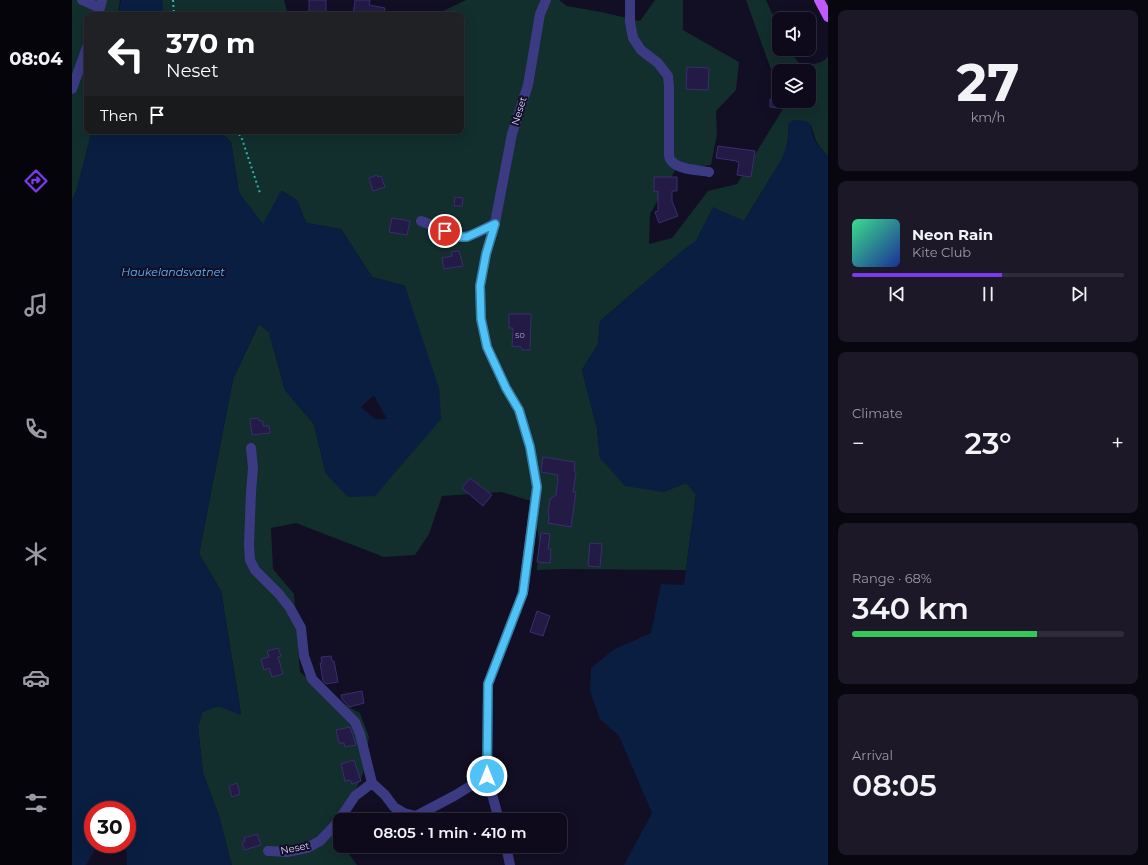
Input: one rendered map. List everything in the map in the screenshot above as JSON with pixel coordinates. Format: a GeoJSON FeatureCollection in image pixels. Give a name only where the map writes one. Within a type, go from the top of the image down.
{"type":"FeatureCollection","features":[{"type":"Feature","properties":{"kind":"main road"},"geometry":{"type":"LineString","coordinates":[[818,0],[828,17]]}},
{"type":"Feature","properties":{"kind":"street"},"geometry":{"type":"LineString","coordinates":[[82,0],[100,8]]}},
{"type":"Feature","properties":{"kind":"street","name":"Neset"},"geometry":{"type":"LineString","coordinates":[[497,813],[487,776],[488,684],[523,593],[537,487],[530,447],[519,410],[506,388],[487,347],[481,319],[480,286],[486,254],[495,224],[512,134],[528,85],[540,14],[546,0]]}},
{"type":"Feature","properties":{"kind":"street"},"geometry":{"type":"LineString","coordinates":[[630,0],[630,22],[633,38],[641,50],[658,63],[668,76],[670,160],[676,165],[687,169],[709,172]]}},
{"type":"Feature","properties":{"kind":"street"},"geometry":{"type":"LineString","coordinates":[[72,89],[84,55]]}},
{"type":"Feature","properties":{"kind":"street"},"geometry":{"type":"LineString","coordinates":[[421,221],[461,237],[467,237],[495,224]]}},
{"type":"Feature","properties":{"kind":"street"},"geometry":{"type":"LineString","coordinates":[[251,448],[253,468],[249,545],[250,560],[255,570],[279,594],[290,608],[300,628],[304,656],[312,679],[355,722],[360,734],[372,783],[385,795],[394,807],[404,813],[416,816],[454,796],[487,776]]}},
{"type":"Feature","properties":{"kind":"street","name":"Neset"},"geometry":{"type":"LineString","coordinates":[[268,851],[287,852],[307,848],[320,841],[337,823],[355,796],[372,783]]}},
{"type":"Feature","properties":{"kind":"street"},"geometry":{"type":"LineString","coordinates":[[507,853],[510,865]]}},
{"type":"Feature","properties":{"kind":"path"},"geometry":{"type":"LineString","coordinates":[[173,0],[174,12]]}},
{"type":"Feature","properties":{"kind":"path"},"geometry":{"type":"LineString","coordinates":[[239,134],[241,136],[260,193]]}},
{"type":"Feature","properties":{"kind":"green space"},"geometry":{"type":"Polygon","coordinates":[[[72,0],[120,0],[118,12],[84,12],[84,134],[91,134],[77,189],[72,201],[72,0]]]}},
{"type":"Feature","properties":{"kind":"green space"},"geometry":{"type":"Polygon","coordinates":[[[162,0],[284,0],[287,12],[163,12],[162,0]]]}},
{"type":"Feature","properties":{"kind":"green space"},"geometry":{"type":"Polygon","coordinates":[[[466,0],[559,0],[567,6],[640,21],[655,0],[683,0],[683,30],[739,62],[736,90],[716,111],[717,134],[711,165],[676,169],[650,214],[649,244],[672,238],[708,191],[737,184],[783,108],[816,108],[816,64],[811,64],[819,63],[828,56],[828,156],[817,142],[811,125],[789,123],[787,146],[784,155],[744,221],[713,208],[696,241],[600,321],[598,344],[582,370],[597,428],[600,458],[663,492],[686,483],[696,494],[686,570],[537,570],[539,541],[534,502],[501,492],[442,496],[429,534],[415,555],[384,557],[296,523],[271,528],[273,569],[294,594],[300,672],[329,696],[360,713],[369,737],[363,774],[345,813],[333,813],[333,853],[348,853],[357,865],[232,865],[219,816],[203,773],[198,727],[202,712],[218,706],[241,714],[221,591],[199,554],[233,379],[259,324],[269,332],[285,390],[314,424],[326,474],[441,419],[405,286],[372,277],[341,229],[306,223],[297,200],[282,191],[263,225],[239,193],[231,142],[223,134],[464,134],[464,12],[441,12],[466,0]]]}},
{"type":"Feature","properties":{"kind":"green space"},"geometry":{"type":"Polygon","coordinates":[[[746,0],[766,0],[772,13],[772,56],[794,56],[799,63],[811,64],[772,64],[772,72],[746,0]]]}},
{"type":"Feature","properties":{"kind":"water"},"geometry":{"type":"Polygon","coordinates":[[[121,0],[162,0],[163,12],[119,12],[121,0]]]}},
{"type":"Feature","properties":{"kind":"water"},"geometry":{"type":"Polygon","coordinates":[[[794,120],[806,121],[810,125],[815,141],[828,156],[828,865],[624,865],[652,813],[619,736],[600,719],[590,691],[591,668],[613,650],[651,633],[661,584],[684,585],[696,494],[686,483],[663,492],[625,486],[600,458],[597,428],[582,370],[598,344],[600,321],[696,241],[713,207],[744,221],[784,155],[787,146],[789,123],[794,120]]]}},
{"type":"Feature","properties":{"kind":"water","name":"Haukelandsvatnet"},"geometry":{"type":"Polygon","coordinates":[[[91,134],[223,134],[231,142],[239,193],[263,224],[281,191],[297,200],[306,223],[341,229],[372,277],[405,286],[439,388],[441,419],[375,496],[348,497],[326,474],[314,424],[285,390],[269,332],[259,324],[233,379],[199,554],[221,591],[241,715],[218,706],[202,712],[198,727],[203,773],[219,816],[232,865],[127,865],[126,853],[136,853],[136,801],[84,801],[84,853],[93,853],[86,865],[72,865],[72,201],[77,189],[91,134]],[[373,396],[361,407],[375,419],[387,419],[373,396]]]}},
{"type":"Feature","properties":{"kind":"building"},"geometry":{"type":"Polygon","coordinates":[[[309,0],[326,0],[326,12],[309,12],[309,0]]]}},
{"type":"Feature","properties":{"kind":"building"},"geometry":{"type":"Polygon","coordinates":[[[355,0],[370,0],[369,5],[385,8],[384,12],[353,12],[355,0]]]}},
{"type":"Feature","properties":{"kind":"building"},"geometry":{"type":"Polygon","coordinates":[[[687,67],[709,68],[708,90],[686,89],[687,67]]]}},
{"type":"Feature","properties":{"kind":"building"},"geometry":{"type":"Polygon","coordinates":[[[770,99],[772,99],[772,107],[770,107],[770,99]]]}},
{"type":"Feature","properties":{"kind":"building"},"geometry":{"type":"Polygon","coordinates":[[[718,146],[755,151],[751,177],[737,175],[739,162],[716,158],[718,146]]]}},
{"type":"Feature","properties":{"kind":"building"},"geometry":{"type":"Polygon","coordinates":[[[377,175],[378,177],[381,176],[385,187],[373,191],[369,178],[377,175]]]}},
{"type":"Feature","properties":{"kind":"building"},"geometry":{"type":"Polygon","coordinates":[[[654,177],[677,177],[677,191],[672,191],[672,201],[678,216],[659,223],[655,212],[658,211],[658,191],[654,192],[654,177]]]}},
{"type":"Feature","properties":{"kind":"building"},"geometry":{"type":"Polygon","coordinates":[[[455,197],[463,198],[462,206],[454,206],[455,197]]]}},
{"type":"Feature","properties":{"kind":"building"},"geometry":{"type":"Polygon","coordinates":[[[392,218],[410,221],[407,235],[389,232],[392,218]]]}},
{"type":"Feature","properties":{"kind":"building"},"geometry":{"type":"Polygon","coordinates":[[[459,251],[463,266],[444,269],[442,258],[452,256],[451,252],[459,251]]]}},
{"type":"Feature","properties":{"kind":"building"},"geometry":{"type":"Polygon","coordinates":[[[509,314],[531,314],[530,350],[522,350],[521,347],[512,346],[513,328],[509,328],[509,314]]]}},
{"type":"Feature","properties":{"kind":"building"},"geometry":{"type":"Polygon","coordinates":[[[258,418],[259,421],[263,421],[263,426],[269,426],[270,433],[252,435],[250,419],[258,418]]]}},
{"type":"Feature","properties":{"kind":"building"},"geometry":{"type":"Polygon","coordinates":[[[543,457],[575,462],[574,470],[576,473],[573,492],[576,492],[571,527],[548,523],[550,499],[556,495],[558,475],[541,472],[543,457]]]}},
{"type":"Feature","properties":{"kind":"building"},"geometry":{"type":"Polygon","coordinates":[[[470,478],[492,495],[483,506],[462,488],[470,478]]]}},
{"type":"Feature","properties":{"kind":"building"},"geometry":{"type":"Polygon","coordinates":[[[541,533],[550,534],[548,549],[551,549],[550,563],[537,562],[541,533]]]}},
{"type":"Feature","properties":{"kind":"building"},"geometry":{"type":"Polygon","coordinates":[[[590,543],[602,544],[600,567],[588,566],[590,543]]]}},
{"type":"Feature","properties":{"kind":"building"},"geometry":{"type":"Polygon","coordinates":[[[537,611],[550,616],[543,636],[530,632],[537,611]]]}},
{"type":"Feature","properties":{"kind":"building"},"geometry":{"type":"Polygon","coordinates":[[[278,648],[281,656],[278,657],[283,674],[272,677],[269,668],[264,670],[261,659],[269,657],[267,651],[278,648]]]}},
{"type":"Feature","properties":{"kind":"building"},"geometry":{"type":"Polygon","coordinates":[[[331,656],[332,661],[334,661],[338,682],[326,684],[323,681],[320,663],[322,663],[321,657],[331,656]]]}},
{"type":"Feature","properties":{"kind":"building"},"geometry":{"type":"Polygon","coordinates":[[[362,691],[364,703],[349,707],[342,699],[341,695],[362,691]]]}},
{"type":"Feature","properties":{"kind":"building"},"geometry":{"type":"Polygon","coordinates":[[[350,727],[356,745],[345,747],[344,743],[339,743],[336,730],[350,727]]]}},
{"type":"Feature","properties":{"kind":"building"},"geometry":{"type":"Polygon","coordinates":[[[354,760],[361,781],[352,784],[350,780],[345,781],[341,764],[354,760]]]}},
{"type":"Feature","properties":{"kind":"building"},"geometry":{"type":"Polygon","coordinates":[[[237,783],[240,794],[232,797],[229,786],[237,783]]]}},
{"type":"Feature","properties":{"kind":"building"},"geometry":{"type":"Polygon","coordinates":[[[257,834],[261,845],[244,850],[242,842],[245,841],[244,838],[257,834]]]}},
{"type":"Feature","properties":{"kind":"route"},"geometry":{"type":"LineString","coordinates":[[445,231],[461,237],[467,237],[495,224],[486,254],[480,286],[481,319],[487,347],[506,388],[519,410],[530,447],[537,487],[523,593],[488,684],[487,776]]}}]}
